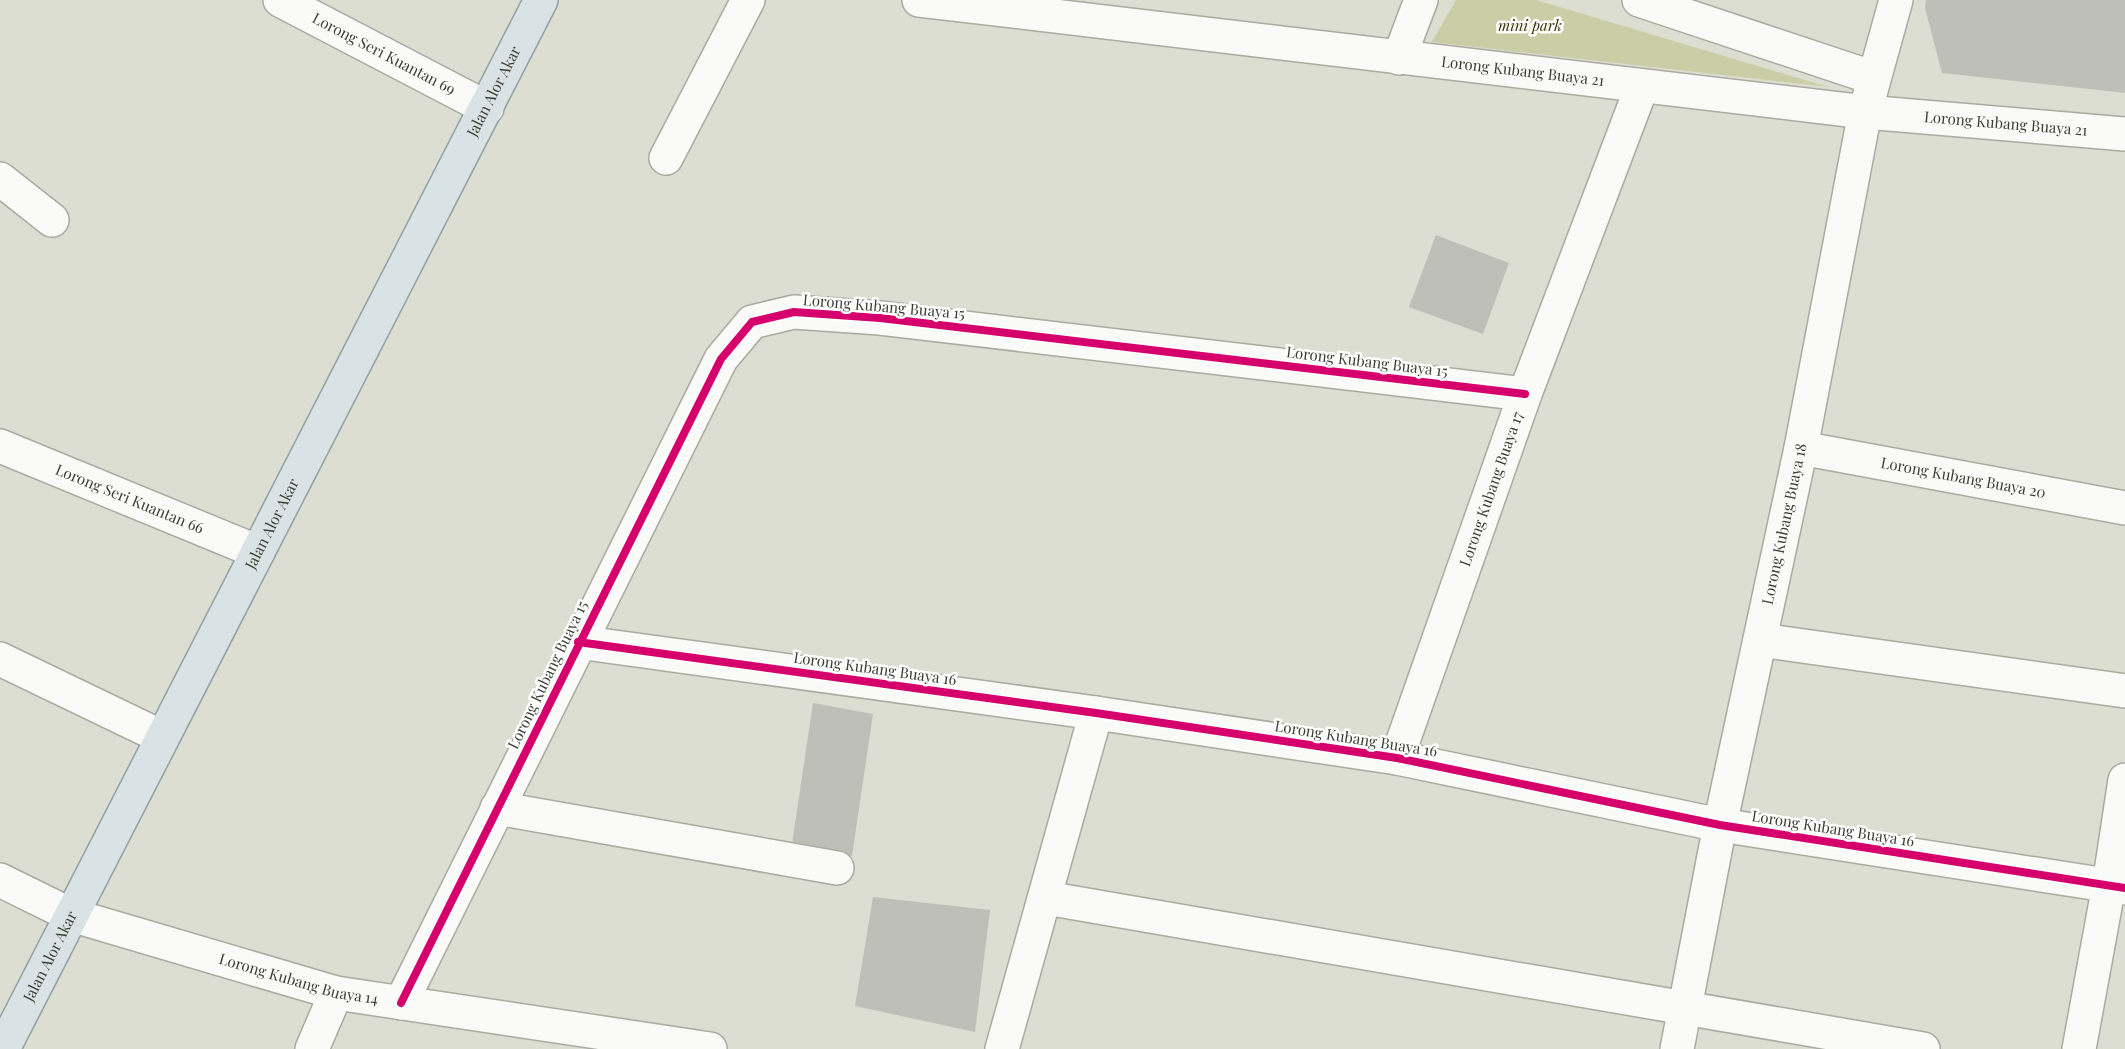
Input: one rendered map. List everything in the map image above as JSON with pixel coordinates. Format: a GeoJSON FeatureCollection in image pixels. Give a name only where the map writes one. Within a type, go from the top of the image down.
{"type":"FeatureCollection","features":[{"type":"Feature","properties":{"kind":"main road","name":"Jalan Alor Akar"},"geometry":{"type":"LineString","coordinates":[[3,1049],[541,0]]}},
{"type":"Feature","properties":{"kind":"street","name":"Lorong Seri Kuantan 69"},"geometry":{"type":"LineString","coordinates":[[280,0],[487,108]]}},
{"type":"Feature","properties":{"kind":"street"},"geometry":{"type":"LineString","coordinates":[[666,158],[748,0]]}},
{"type":"Feature","properties":{"kind":"street","name":"Lorong Kubang Buaya 21"},"geometry":{"type":"LineString","coordinates":[[919,0],[1008,5],[1399,58],[1865,112],[2125,134]]}},
{"type":"Feature","properties":{"kind":"street"},"geometry":{"type":"LineString","coordinates":[[1399,58],[1421,0]]}},
{"type":"Feature","properties":{"kind":"street"},"geometry":{"type":"LineString","coordinates":[[1639,0],[1874,78]]}},
{"type":"Feature","properties":{"kind":"street","name":"Lorong Kubang Buaya 18"},"geometry":{"type":"LineString","coordinates":[[1677,1049],[1687,1008],[1720,825],[1801,448],[1865,112],[1896,0]]}},
{"type":"Feature","properties":{"kind":"street","name":"Lorong Kubang Buaya 17"},"geometry":{"type":"LineString","coordinates":[[1397,758],[1525,394],[1642,86]]}},
{"type":"Feature","properties":{"kind":"street"},"geometry":{"type":"LineString","coordinates":[[0,179],[52,220]]}},
{"type":"Feature","properties":{"kind":"street","name":"Lorong Kubang Buaya 15"},"geometry":{"type":"LineString","coordinates":[[402,1003],[721,359],[752,322],[794,312],[880,318],[1525,394]]}},
{"type":"Feature","properties":{"kind":"street","name":"Lorong Seri Kuantan 66"},"geometry":{"type":"LineString","coordinates":[[0,446],[258,552]]}},
{"type":"Feature","properties":{"kind":"street","name":"Lorong Kubang Buaya 20"},"geometry":{"type":"LineString","coordinates":[[1801,448],[2125,508]]}},
{"type":"Feature","properties":{"kind":"street"},"geometry":{"type":"LineString","coordinates":[[1760,640],[2125,691]]}},
{"type":"Feature","properties":{"kind":"street","name":"Lorong Kubang Buaya 16"},"geometry":{"type":"LineString","coordinates":[[579,642],[1096,713],[1397,758],[1720,825],[2117,886]]}},
{"type":"Feature","properties":{"kind":"street"},"geometry":{"type":"LineString","coordinates":[[0,659],[162,737]]}},
{"type":"Feature","properties":{"kind":"street"},"geometry":{"type":"LineString","coordinates":[[1002,1049],[1096,713]]}},
{"type":"Feature","properties":{"kind":"street"},"geometry":{"type":"LineString","coordinates":[[2079,1049],[2117,886],[2125,780]]}},
{"type":"Feature","properties":{"kind":"street"},"geometry":{"type":"LineString","coordinates":[[497,808],[837,868]]}},
{"type":"Feature","properties":{"kind":"street","name":"Lorong Kubang Buaya 14"},"geometry":{"type":"LineString","coordinates":[[0,880],[71,915],[336,993],[710,1049]]}},
{"type":"Feature","properties":{"kind":"street"},"geometry":{"type":"LineString","coordinates":[[1046,898],[1923,1049]]}},
{"type":"Feature","properties":{"kind":"street"},"geometry":{"type":"LineString","coordinates":[[312,1049],[336,993]]}},
{"type":"Feature","properties":{"kind":"green space","name":"mini park"},"geometry":{"type":"Polygon","coordinates":[[[1456,0],[1536,0],[1828,87],[1432,42],[1456,0]]]}},
{"type":"Feature","properties":{"kind":"building"},"geometry":{"type":"Polygon","coordinates":[[[1926,0],[2125,0],[2125,93],[1942,73],[1925,8],[1926,0]]]}},
{"type":"Feature","properties":{"kind":"building"},"geometry":{"type":"Polygon","coordinates":[[[1436,235],[1509,263],[1483,334],[1409,307],[1436,235]]]}},
{"type":"Feature","properties":{"kind":"building"},"geometry":{"type":"Polygon","coordinates":[[[813,703],[873,714],[852,856],[792,844],[813,703]]]}},
{"type":"Feature","properties":{"kind":"building"},"geometry":{"type":"Polygon","coordinates":[[[873,897],[990,910],[975,1032],[855,1006],[873,897]]]}},
{"type":"Feature","properties":{"kind":"cycle path"},"geometry":{"type":"LineString","coordinates":[[401,1003],[721,359],[752,322],[794,312],[880,318],[1525,394]]}},
{"type":"Feature","properties":{"kind":"cycle path"},"geometry":{"type":"LineString","coordinates":[[578,642],[1096,713],[1397,758],[1720,825],[2125,888]]}}]}
